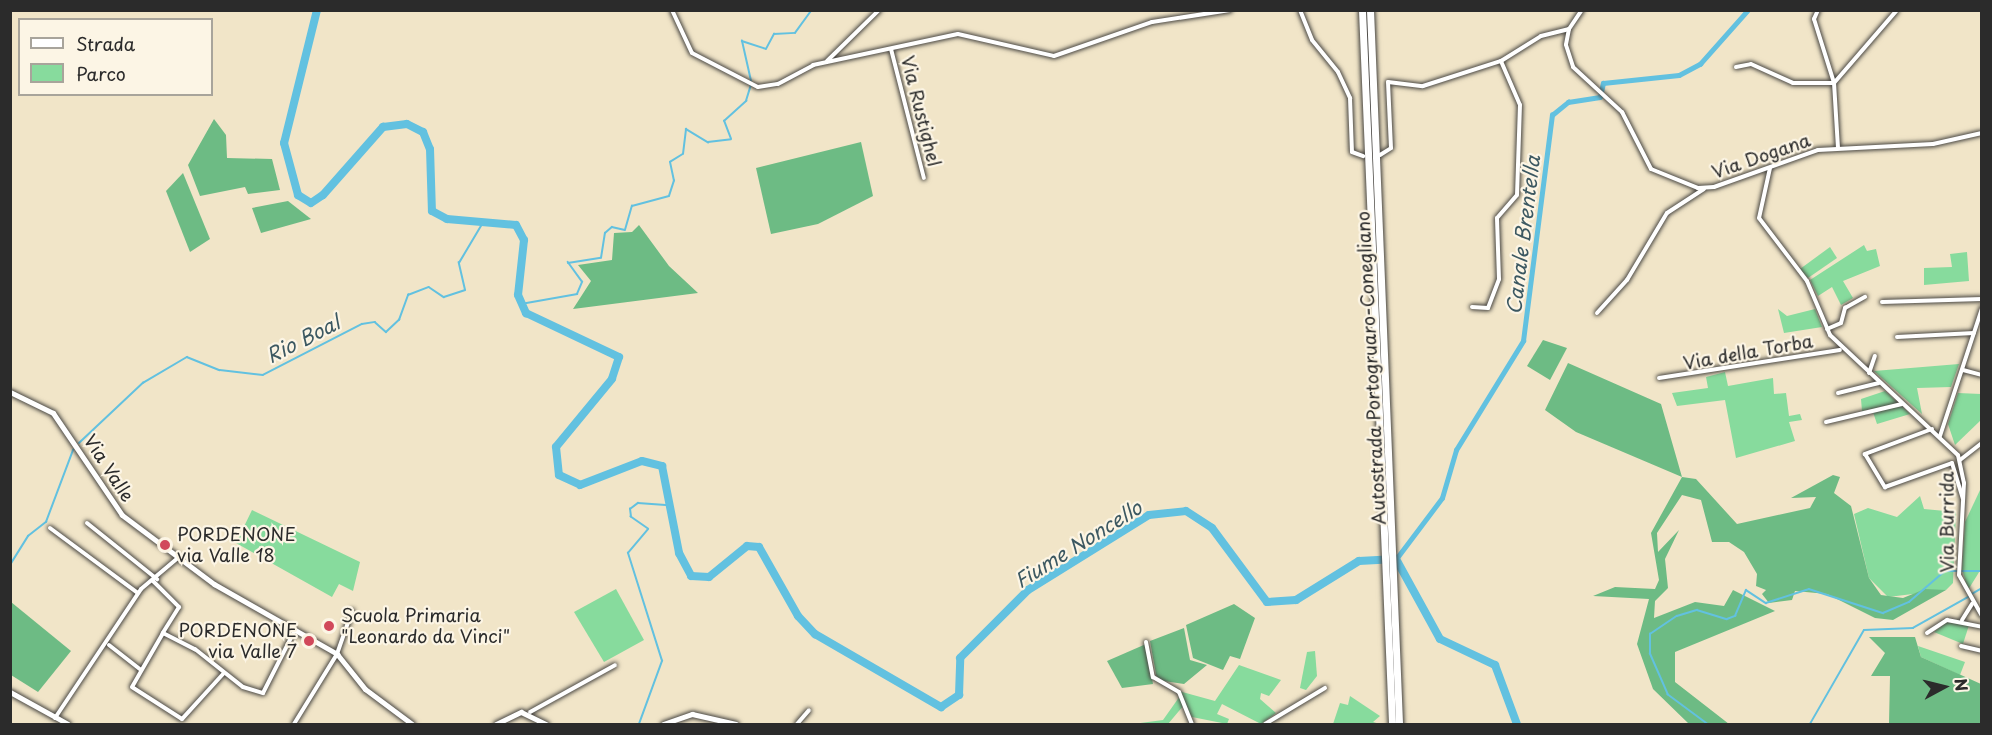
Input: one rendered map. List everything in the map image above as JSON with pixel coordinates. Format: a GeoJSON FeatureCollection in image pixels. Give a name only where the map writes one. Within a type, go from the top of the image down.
{"type":"FeatureCollection","features":[{"type":"Feature","properties":{"kind":"highway","name":"Autostrada Portogruaro-Conegliano"},"geometry":{"type":"LineString","coordinates":[[1362,10],[1400,724]]}},
{"type":"Feature","properties":{"kind":"highway","name":"Autostrada Portogruaro-Conegliano"},"geometry":{"type":"LineString","coordinates":[[1370,10],[1392,724]]}},
{"type":"Feature","properties":{"kind":"street"},"geometry":{"type":"LineString","coordinates":[[672,10],[692,53],[753,86],[778,84],[827,61],[879,10]]}},
{"type":"Feature","properties":{"kind":"street"},"geometry":{"type":"LineString","coordinates":[[1183,10],[1185,15]]}},
{"type":"Feature","properties":{"kind":"street","name":"Via Rustighel"},"geometry":{"type":"LineString","coordinates":[[827,61],[971,33],[1035,53],[1067,55],[1152,22],[1185,15],[1230,10]]}},
{"type":"Feature","properties":{"kind":"street"},"geometry":{"type":"LineString","coordinates":[[1300,10],[1312,40],[1338,72],[1350,98],[1352,152],[1363,156]]}},
{"type":"Feature","properties":{"kind":"street"},"geometry":{"type":"LineString","coordinates":[[1380,156],[1391,148],[1388,82],[1423,86],[1501,61],[1541,36],[1569,29],[1582,10]]}},
{"type":"Feature","properties":{"kind":"street"},"geometry":{"type":"LineString","coordinates":[[1818,10],[1814,19],[1834,83],[1838,148]]}},
{"type":"Feature","properties":{"kind":"street"},"geometry":{"type":"LineString","coordinates":[[1736,67],[1752,64],[1793,83],[1834,83],[1897,10]]}},
{"type":"Feature","properties":{"kind":"street","name":"Via Dogana"},"geometry":{"type":"LineString","coordinates":[[1569,29],[1570,63],[1628,119],[1654,172],[1704,189],[1770,168],[1805,153],[1838,148],[1920,146],[1982,133]]}},
{"type":"Feature","properties":{"kind":"street","name":"Via Rustighel"},"geometry":{"type":"LineString","coordinates":[[891,49],[924,178]]}},
{"type":"Feature","properties":{"kind":"street"},"geometry":{"type":"LineString","coordinates":[[1472,307],[1488,308],[1499,279],[1497,218],[1517,195],[1520,105],[1501,61]]}},
{"type":"Feature","properties":{"kind":"street","name":"Via Burrida"},"geometry":{"type":"LineString","coordinates":[[1770,168],[1759,218],[1807,281],[1827,329],[1841,350],[1940,436],[1960,460],[1964,498],[1958,570],[1965,593],[1982,616]]}},
{"type":"Feature","properties":{"kind":"street"},"geometry":{"type":"LineString","coordinates":[[1597,313],[1627,280],[1667,213],[1704,189]]}},
{"type":"Feature","properties":{"kind":"street"},"geometry":{"type":"LineString","coordinates":[[1627,280],[1634,284]]}},
{"type":"Feature","properties":{"kind":"street"},"geometry":{"type":"LineString","coordinates":[[1827,329],[1840,323],[1845,308],[1865,297]]}},
{"type":"Feature","properties":{"kind":"street"},"geometry":{"type":"LineString","coordinates":[[1882,302],[1982,298]]}},
{"type":"Feature","properties":{"kind":"street"},"geometry":{"type":"LineString","coordinates":[[1940,436],[1982,308]]}},
{"type":"Feature","properties":{"kind":"street"},"geometry":{"type":"LineString","coordinates":[[1897,337],[1974,333]]}},
{"type":"Feature","properties":{"kind":"street","name":"Via della Torba"},"geometry":{"type":"LineString","coordinates":[[1659,378],[1841,350]]}},
{"type":"Feature","properties":{"kind":"street"},"geometry":{"type":"LineString","coordinates":[[1869,373],[1875,356]]}},
{"type":"Feature","properties":{"kind":"street"},"geometry":{"type":"LineString","coordinates":[[1963,370],[1982,375]]}},
{"type":"Feature","properties":{"kind":"street"},"geometry":{"type":"LineString","coordinates":[[1838,393],[1880,382]]}},
{"type":"Feature","properties":{"kind":"street","name":"Via Valle"},"geometry":{"type":"LineString","coordinates":[[10,392],[52,413],[115,508],[179,557],[337,654]]}},
{"type":"Feature","properties":{"kind":"street"},"geometry":{"type":"LineString","coordinates":[[1826,422],[1902,404]]}},
{"type":"Feature","properties":{"kind":"street"},"geometry":{"type":"LineString","coordinates":[[1932,429],[1865,454],[1886,486],[1952,463],[1964,498]]}},
{"type":"Feature","properties":{"kind":"street"},"geometry":{"type":"LineString","coordinates":[[1960,460],[1982,443]]}},
{"type":"Feature","properties":{"kind":"street"},"geometry":{"type":"LineString","coordinates":[[87,523],[155,580],[179,608],[140,669],[133,690],[182,719],[223,674]]}},
{"type":"Feature","properties":{"kind":"street"},"geometry":{"type":"LineString","coordinates":[[50,528],[138,593]]}},
{"type":"Feature","properties":{"kind":"street"},"geometry":{"type":"LineString","coordinates":[[55,718],[109,645],[138,593],[179,557]]}},
{"type":"Feature","properties":{"kind":"street"},"geometry":{"type":"LineString","coordinates":[[1962,620],[1971,602]]}},
{"type":"Feature","properties":{"kind":"street"},"geometry":{"type":"LineString","coordinates":[[294,724],[337,654],[352,611]]}},
{"type":"Feature","properties":{"kind":"street"},"geometry":{"type":"LineString","coordinates":[[1927,633],[1947,620],[1962,620],[1982,627]]}},
{"type":"Feature","properties":{"kind":"street"},"geometry":{"type":"LineString","coordinates":[[163,633],[195,649],[223,674],[263,693],[295,630]]}},
{"type":"Feature","properties":{"kind":"street"},"geometry":{"type":"LineString","coordinates":[[1146,642],[1153,677],[1179,692],[1192,724]]}},
{"type":"Feature","properties":{"kind":"street"},"geometry":{"type":"LineString","coordinates":[[109,645],[140,669]]}},
{"type":"Feature","properties":{"kind":"street"},"geometry":{"type":"LineString","coordinates":[[1961,646],[1982,651]]}},
{"type":"Feature","properties":{"kind":"street"},"geometry":{"type":"LineString","coordinates":[[337,654],[365,689],[412,724]]}},
{"type":"Feature","properties":{"kind":"street"},"geometry":{"type":"LineString","coordinates":[[496,724],[530,712],[615,665]]}},
{"type":"Feature","properties":{"kind":"street"},"geometry":{"type":"LineString","coordinates":[[1265,724],[1324,688]]}},
{"type":"Feature","properties":{"kind":"street"},"geometry":{"type":"LineString","coordinates":[[12,693],[68,724]]}},
{"type":"Feature","properties":{"kind":"street"},"geometry":{"type":"LineString","coordinates":[[797,724],[810,710]]}},
{"type":"Feature","properties":{"kind":"street"},"geometry":{"type":"LineString","coordinates":[[530,712],[546,724]]}},
{"type":"Feature","properties":{"kind":"street"},"geometry":{"type":"LineString","coordinates":[[663,724],[692,714],[736,724]]}},
{"type":"Feature","properties":{"kind":"green space"},"geometry":{"type":"Polygon","coordinates":[[[214,119],[226,135],[227,158],[272,159],[280,190],[248,194],[245,187],[200,196],[188,165],[214,119]]]}},
{"type":"Feature","properties":{"kind":"green space"},"geometry":{"type":"Polygon","coordinates":[[[861,142],[873,196],[818,224],[771,234],[756,168],[861,142]]]}},
{"type":"Feature","properties":{"kind":"green space"},"geometry":{"type":"Polygon","coordinates":[[[183,173],[210,239],[190,252],[166,191],[183,173]]]}},
{"type":"Feature","properties":{"kind":"green space"},"geometry":{"type":"Polygon","coordinates":[[[288,201],[311,219],[261,233],[252,208],[288,201]]]}},
{"type":"Feature","properties":{"kind":"green space"},"geometry":{"type":"Polygon","coordinates":[[[639,225],[669,266],[698,293],[573,309],[591,281],[578,265],[612,260],[614,233],[632,232],[639,225]]]}},
{"type":"Feature","properties":{"kind":"green space"},"geometry":{"type":"Polygon","coordinates":[[[1864,245],[1867,251],[1876,249],[1880,266],[1843,281],[1853,298],[1841,305],[1832,287],[1818,296],[1810,280],[1864,245]]]}},
{"type":"Feature","properties":{"kind":"green space"},"geometry":{"type":"Polygon","coordinates":[[[1830,247],[1837,258],[1808,278],[1800,269],[1830,247]]]}},
{"type":"Feature","properties":{"kind":"green space"},"geometry":{"type":"Polygon","coordinates":[[[1967,252],[1969,281],[1924,285],[1924,268],[1952,267],[1950,254],[1967,252]]]}},
{"type":"Feature","properties":{"kind":"green space"},"geometry":{"type":"Polygon","coordinates":[[[1778,309],[1787,316],[1815,309],[1822,327],[1784,333],[1778,309]]]}},
{"type":"Feature","properties":{"kind":"green space"},"geometry":{"type":"Polygon","coordinates":[[[1543,340],[1567,348],[1550,380],[1527,366],[1543,340]]]}},
{"type":"Feature","properties":{"kind":"green space"},"geometry":{"type":"Polygon","coordinates":[[[1568,363],[1661,404],[1682,477],[1576,432],[1545,410],[1568,363]]]}},
{"type":"Feature","properties":{"kind":"green space"},"geometry":{"type":"Polygon","coordinates":[[[1959,364],[1951,387],[1917,388],[1922,414],[1874,371],[1959,364]]]}},
{"type":"Feature","properties":{"kind":"green space"},"geometry":{"type":"Polygon","coordinates":[[[1725,372],[1728,386],[1773,378],[1774,394],[1786,393],[1789,416],[1800,414],[1802,420],[1789,422],[1795,441],[1736,458],[1725,400],[1677,406],[1672,393],[1708,388],[1706,377],[1725,372]]]}},
{"type":"Feature","properties":{"kind":"green space"},"geometry":{"type":"Polygon","coordinates":[[[1885,391],[1910,414],[1877,424],[1872,409],[1862,411],[1861,399],[1885,391]]]}},
{"type":"Feature","properties":{"kind":"green space"},"geometry":{"type":"Polygon","coordinates":[[[1958,393],[1981,394],[1981,420],[1955,445],[1948,424],[1958,393]]]}},
{"type":"Feature","properties":{"kind":"green space"},"geometry":{"type":"Polygon","coordinates":[[[1833,475],[1840,477],[1834,493],[1851,506],[1869,578],[1881,595],[1903,598],[1925,589],[1946,590],[1893,620],[1875,618],[1827,594],[1795,591],[1792,600],[1769,603],[1762,594],[1766,590],[1756,586],[1757,574],[1744,552],[1729,542],[1712,542],[1701,500],[1682,495],[1657,533],[1658,552],[1679,530],[1665,559],[1668,588],[1655,601],[1654,618],[1695,602],[1724,606],[1733,590],[1775,611],[1675,652],[1675,682],[1729,724],[1689,724],[1653,689],[1637,644],[1649,599],[1593,596],[1615,587],[1655,589],[1659,580],[1651,533],[1682,477],[1696,479],[1737,524],[1810,508],[1816,497],[1791,498],[1833,475]]]}},
{"type":"Feature","properties":{"kind":"green space"},"geometry":{"type":"Polygon","coordinates":[[[1981,488],[1981,569],[1968,590],[1962,569],[1965,522],[1981,488]]]}},
{"type":"Feature","properties":{"kind":"green space"},"geometry":{"type":"Polygon","coordinates":[[[1920,496],[1924,509],[1956,512],[1953,583],[1946,590],[1888,597],[1869,578],[1854,514],[1868,508],[1897,517],[1920,496]]]}},
{"type":"Feature","properties":{"kind":"green space"},"geometry":{"type":"Polygon","coordinates":[[[252,510],[360,562],[353,591],[339,584],[332,597],[236,543],[252,510]]]}},
{"type":"Feature","properties":{"kind":"green space"},"geometry":{"type":"Polygon","coordinates":[[[616,589],[644,640],[604,662],[574,612],[616,589]]]}},
{"type":"Feature","properties":{"kind":"green space"},"geometry":{"type":"Polygon","coordinates":[[[11,602],[71,651],[38,692],[11,675],[11,602]]]}},
{"type":"Feature","properties":{"kind":"green space"},"geometry":{"type":"Polygon","coordinates":[[[1234,604],[1255,618],[1240,659],[1230,656],[1223,670],[1193,658],[1186,625],[1234,604]]]}},
{"type":"Feature","properties":{"kind":"green space"},"geometry":{"type":"Polygon","coordinates":[[[1947,622],[1969,625],[1963,644],[1934,632],[1947,622]]]}},
{"type":"Feature","properties":{"kind":"green space"},"geometry":{"type":"Polygon","coordinates":[[[1184,628],[1190,660],[1207,665],[1184,684],[1157,680],[1150,641],[1184,628]]]}},
{"type":"Feature","properties":{"kind":"green space"},"geometry":{"type":"Polygon","coordinates":[[[1869,637],[1915,637],[1921,657],[1981,684],[1981,724],[1889,724],[1890,676],[1871,676],[1885,653],[1869,637]]]}},
{"type":"Feature","properties":{"kind":"green space"},"geometry":{"type":"Polygon","coordinates":[[[1146,644],[1153,684],[1122,688],[1107,661],[1146,644]]]}},
{"type":"Feature","properties":{"kind":"green space"},"geometry":{"type":"Polygon","coordinates":[[[1918,646],[1965,662],[1960,675],[1921,657],[1918,646]]]}},
{"type":"Feature","properties":{"kind":"green space"},"geometry":{"type":"Polygon","coordinates":[[[1315,651],[1317,676],[1306,690],[1300,688],[1307,652],[1315,651]]]}},
{"type":"Feature","properties":{"kind":"green space"},"geometry":{"type":"Polygon","coordinates":[[[1239,665],[1281,680],[1269,696],[1261,693],[1260,699],[1276,713],[1261,724],[1222,704],[1217,714],[1229,719],[1227,724],[1192,717],[1184,705],[1168,724],[1133,724],[1163,720],[1180,696],[1175,690],[1215,701],[1239,665]]]}},
{"type":"Feature","properties":{"kind":"green space"},"geometry":{"type":"Polygon","coordinates":[[[1350,696],[1380,716],[1373,722],[1380,724],[1333,724],[1340,703],[1348,705],[1350,696]]]}},
{"type":"Feature","properties":{"kind":"waterway","name":"Fiume Noncello"},"geometry":{"type":"LineString","coordinates":[[317,10],[284,143],[298,195],[311,203],[323,195],[383,127],[407,124],[423,132],[430,149],[432,211],[447,219],[516,225],[524,240],[518,295],[526,313],[619,357],[612,379],[556,447],[559,475],[580,485],[642,461],[662,466],[679,553],[691,576],[709,577],[747,546],[759,547],[798,616],[815,634],[941,707],[959,695],[960,658],[1028,590],[1149,515],[1186,511],[1212,528],[1267,602],[1296,600],[1359,561],[1396,559],[1440,639],[1495,665],[1517,724]]}},
{"type":"Feature","properties":{"kind":"waterway"},"geometry":{"type":"LineString","coordinates":[[751,81],[742,41],[766,49],[774,34],[795,33],[812,10]]}},
{"type":"Feature","properties":{"kind":"waterway","name":"Canale Brentella"},"geometry":{"type":"LineString","coordinates":[[1396,559],[1442,498],[1456,450],[1523,341],[1552,115],[1568,102],[1600,97],[1603,83],[1679,75],[1700,64],[1748,10]]}},
{"type":"Feature","properties":{"kind":"waterway"},"geometry":{"type":"LineString","coordinates":[[521,304],[577,294],[582,282],[568,263],[601,258],[605,233],[612,227],[625,230],[632,206],[669,196],[674,181],[670,162],[683,154],[686,129],[708,142],[731,139],[724,121],[746,101],[751,85]]}},
{"type":"Feature","properties":{"kind":"waterway","name":"Rio Boal"},"geometry":{"type":"LineString","coordinates":[[79,443],[143,383],[187,357],[220,370],[263,375],[362,324],[375,322],[386,332],[399,320],[408,295],[429,287],[444,297],[465,290],[459,263],[484,221]]}},
{"type":"Feature","properties":{"kind":"waterway","name":"Rio Boal"},"geometry":{"type":"LineString","coordinates":[[10,565],[28,536],[46,522],[73,450]]}},
{"type":"Feature","properties":{"kind":"waterway"},"geometry":{"type":"LineString","coordinates":[[639,724],[662,661],[628,553],[648,529],[631,517],[630,509],[638,503],[669,505]]}},
{"type":"Feature","properties":{"kind":"waterway"},"geometry":{"type":"LineString","coordinates":[[1707,724],[1668,695],[1650,654],[1650,634],[1677,616],[1697,610],[1727,619],[1735,616],[1746,590],[1766,603],[1809,589],[1883,613],[1909,602],[1945,571],[1982,571]]}},
{"type":"Feature","properties":{"kind":"waterway"},"geometry":{"type":"LineString","coordinates":[[1972,594],[1982,588]]}},
{"type":"Feature","properties":{"kind":"waterway"},"geometry":{"type":"LineString","coordinates":[[1810,724],[1864,630],[1913,628],[1968,597]]}},
{"type":"Feature","properties":{"kind":"place","name":"PORDENONE via Valle 18"},"geometry":{"type":"Point","coordinates":[165,545]}},
{"type":"Feature","properties":{"kind":"place","name":"Scuola Primaria \"Leonardo da Vinci\""},"geometry":{"type":"Point","coordinates":[329,626]}},
{"type":"Feature","properties":{"kind":"place","name":"PORDENONE via Valle 7"},"geometry":{"type":"Point","coordinates":[309,641]}}]}
